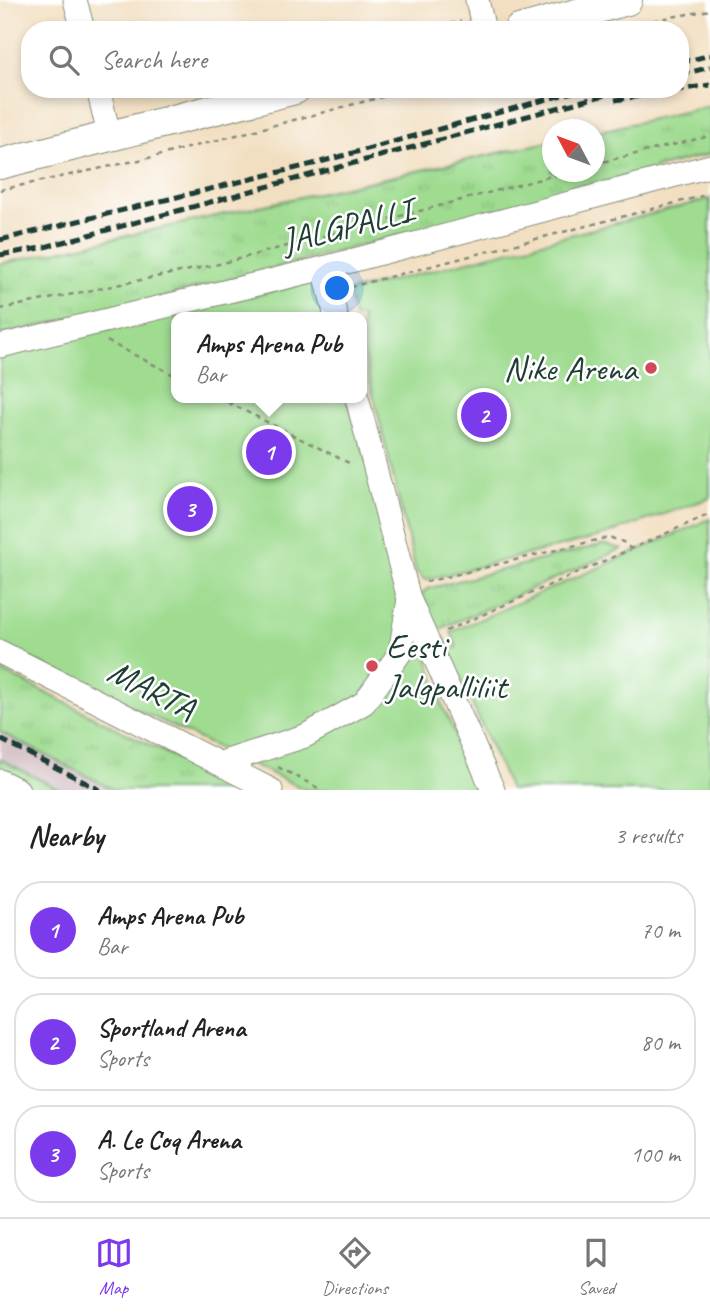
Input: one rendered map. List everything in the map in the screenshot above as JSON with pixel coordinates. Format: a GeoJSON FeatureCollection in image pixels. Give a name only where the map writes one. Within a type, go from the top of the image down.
{"type":"FeatureCollection","features":[{"type":"Feature","properties":{"kind":"main road"},"geometry":{"type":"LineString","coordinates":[[551,21],[627,0]]}},
{"type":"Feature","properties":{"kind":"main road"},"geometry":{"type":"LineString","coordinates":[[0,164],[261,98]]}},
{"type":"Feature","properties":{"kind":"street"},"geometry":{"type":"LineString","coordinates":[[75,0],[81,21]]}},
{"type":"Feature","properties":{"kind":"street"},"geometry":{"type":"LineString","coordinates":[[477,0],[482,21]]}},
{"type":"Feature","properties":{"kind":"street"},"geometry":{"type":"LineString","coordinates":[[100,98],[110,138]]}},
{"type":"Feature","properties":{"kind":"street","name":"JALGPALLI"},"geometry":{"type":"LineString","coordinates":[[0,346],[324,268],[710,166]]}},
{"type":"Feature","properties":{"kind":"street"},"geometry":{"type":"LineString","coordinates":[[324,268],[335,312]]}},
{"type":"Feature","properties":{"kind":"street"},"geometry":{"type":"LineString","coordinates":[[358,403],[408,593],[494,790]]}},
{"type":"Feature","properties":{"kind":"street"},"geometry":{"type":"LineString","coordinates":[[221,763],[305,736],[364,703],[400,653],[408,593]]}},
{"type":"Feature","properties":{"kind":"street","name":"MARTA"},"geometry":{"type":"LineString","coordinates":[[0,652],[271,790]]}},
{"type":"Feature","properties":{"kind":"street"},"geometry":{"type":"LineString","coordinates":[[0,781],[18,790]]}},
{"type":"Feature","properties":{"kind":"path"},"geometry":{"type":"LineString","coordinates":[[643,21],[710,10]]}},
{"type":"Feature","properties":{"kind":"path"},"geometry":{"type":"LineString","coordinates":[[0,190],[153,157],[378,98]]}},
{"type":"Feature","properties":{"kind":"path"},"geometry":{"type":"LineString","coordinates":[[605,161],[710,136]]}},
{"type":"Feature","properties":{"kind":"path"},"geometry":{"type":"LineString","coordinates":[[0,309],[219,264],[542,179]]}},
{"type":"Feature","properties":{"kind":"path"},"geometry":{"type":"LineString","coordinates":[[491,192],[495,198]]}},
{"type":"Feature","properties":{"kind":"path"},"geometry":{"type":"LineString","coordinates":[[330,291],[710,194]]}},
{"type":"Feature","properties":{"kind":"path"},"geometry":{"type":"LineString","coordinates":[[79,327],[171,373]]}},
{"type":"Feature","properties":{"kind":"path"},"geometry":{"type":"LineString","coordinates":[[235,403],[378,477]]}},
{"type":"Feature","properties":{"kind":"path"},"geometry":{"type":"LineString","coordinates":[[427,639],[710,514]]}},
{"type":"Feature","properties":{"kind":"path"},"geometry":{"type":"LineString","coordinates":[[408,593],[609,537],[624,542],[631,549]]}},
{"type":"Feature","properties":{"kind":"path"},"geometry":{"type":"LineString","coordinates":[[269,762],[322,790]]}},
{"type":"Feature","properties":{"kind":"shaded area"},"geometry":{"type":"Polygon","coordinates":[[[0,732],[114,790],[60,790],[0,759],[0,732]]]}},
{"type":"Feature","properties":{"kind":"green space"},"geometry":{"type":"Polygon","coordinates":[[[710,106],[710,154],[605,181],[605,130],[710,106]]]}},
{"type":"Feature","properties":{"kind":"green space"},"geometry":{"type":"Polygon","coordinates":[[[542,143],[542,182],[603,182],[155,299],[0,335],[0,264],[542,143]]]}},
{"type":"Feature","properties":{"kind":"green space"},"geometry":{"type":"Polygon","coordinates":[[[710,199],[710,498],[601,536],[425,580],[416,571],[367,369],[367,312],[353,312],[348,292],[710,199]]]}},
{"type":"Feature","properties":{"kind":"green space"},"geometry":{"type":"Polygon","coordinates":[[[312,282],[320,286],[326,312],[182,312],[312,282]]]}},
{"type":"Feature","properties":{"kind":"green space"},"geometry":{"type":"Polygon","coordinates":[[[171,315],[171,403],[349,403],[443,707],[481,790],[306,790],[0,644],[0,354],[171,315]]]}},
{"type":"Feature","properties":{"kind":"green space"},"geometry":{"type":"Polygon","coordinates":[[[710,519],[710,790],[510,790],[449,651],[457,647],[451,632],[710,519]]]}},
{"type":"Feature","properties":{"kind":"green space"},"geometry":{"type":"Polygon","coordinates":[[[604,544],[622,549],[440,629],[434,628],[422,594],[427,589],[604,544]]]}},
{"type":"Feature","properties":{"kind":"green space"},"geometry":{"type":"Polygon","coordinates":[[[0,670],[240,790],[114,790],[0,732],[0,670]]]}},
{"type":"Feature","properties":{"kind":"green space"},"geometry":{"type":"Polygon","coordinates":[[[0,759],[60,790],[32,790],[0,775],[0,759]]]}},
{"type":"Feature","properties":{"kind":"railway"},"geometry":{"type":"LineString","coordinates":[[689,61],[710,55]]}},
{"type":"Feature","properties":{"kind":"railway"},"geometry":{"type":"LineString","coordinates":[[689,73],[710,67]]}},
{"type":"Feature","properties":{"kind":"railway"},"geometry":{"type":"LineString","coordinates":[[689,88],[710,85]]}},
{"type":"Feature","properties":{"kind":"railway"},"geometry":{"type":"LineString","coordinates":[[0,240],[313,164],[551,98]]}},
{"type":"Feature","properties":{"kind":"railway"},"geometry":{"type":"LineString","coordinates":[[0,255],[41,248],[594,98]]}},
{"type":"Feature","properties":{"kind":"railway"},"geometry":{"type":"LineString","coordinates":[[615,100],[628,98]]}},
{"type":"Feature","properties":{"kind":"railway"},"geometry":{"type":"LineString","coordinates":[[0,739],[100,790]]}},
{"type":"Feature","properties":{"kind":"place","name":"Nike Arena"},"geometry":{"type":"Point","coordinates":[651,368]}},
{"type":"Feature","properties":{"kind":"place","name":"Sportland Arena"},"geometry":{"type":"Point","coordinates":[484,415]}},
{"type":"Feature","properties":{"kind":"place","name":"Amps Arena Pub"},"geometry":{"type":"Point","coordinates":[269,452]}},
{"type":"Feature","properties":{"kind":"place","name":"A. Le Coq Arena"},"geometry":{"type":"Point","coordinates":[190,509]}},
{"type":"Feature","properties":{"kind":"place","name":"Eesti Jalgpalliliit"},"geometry":{"type":"Point","coordinates":[372,666]}}]}
